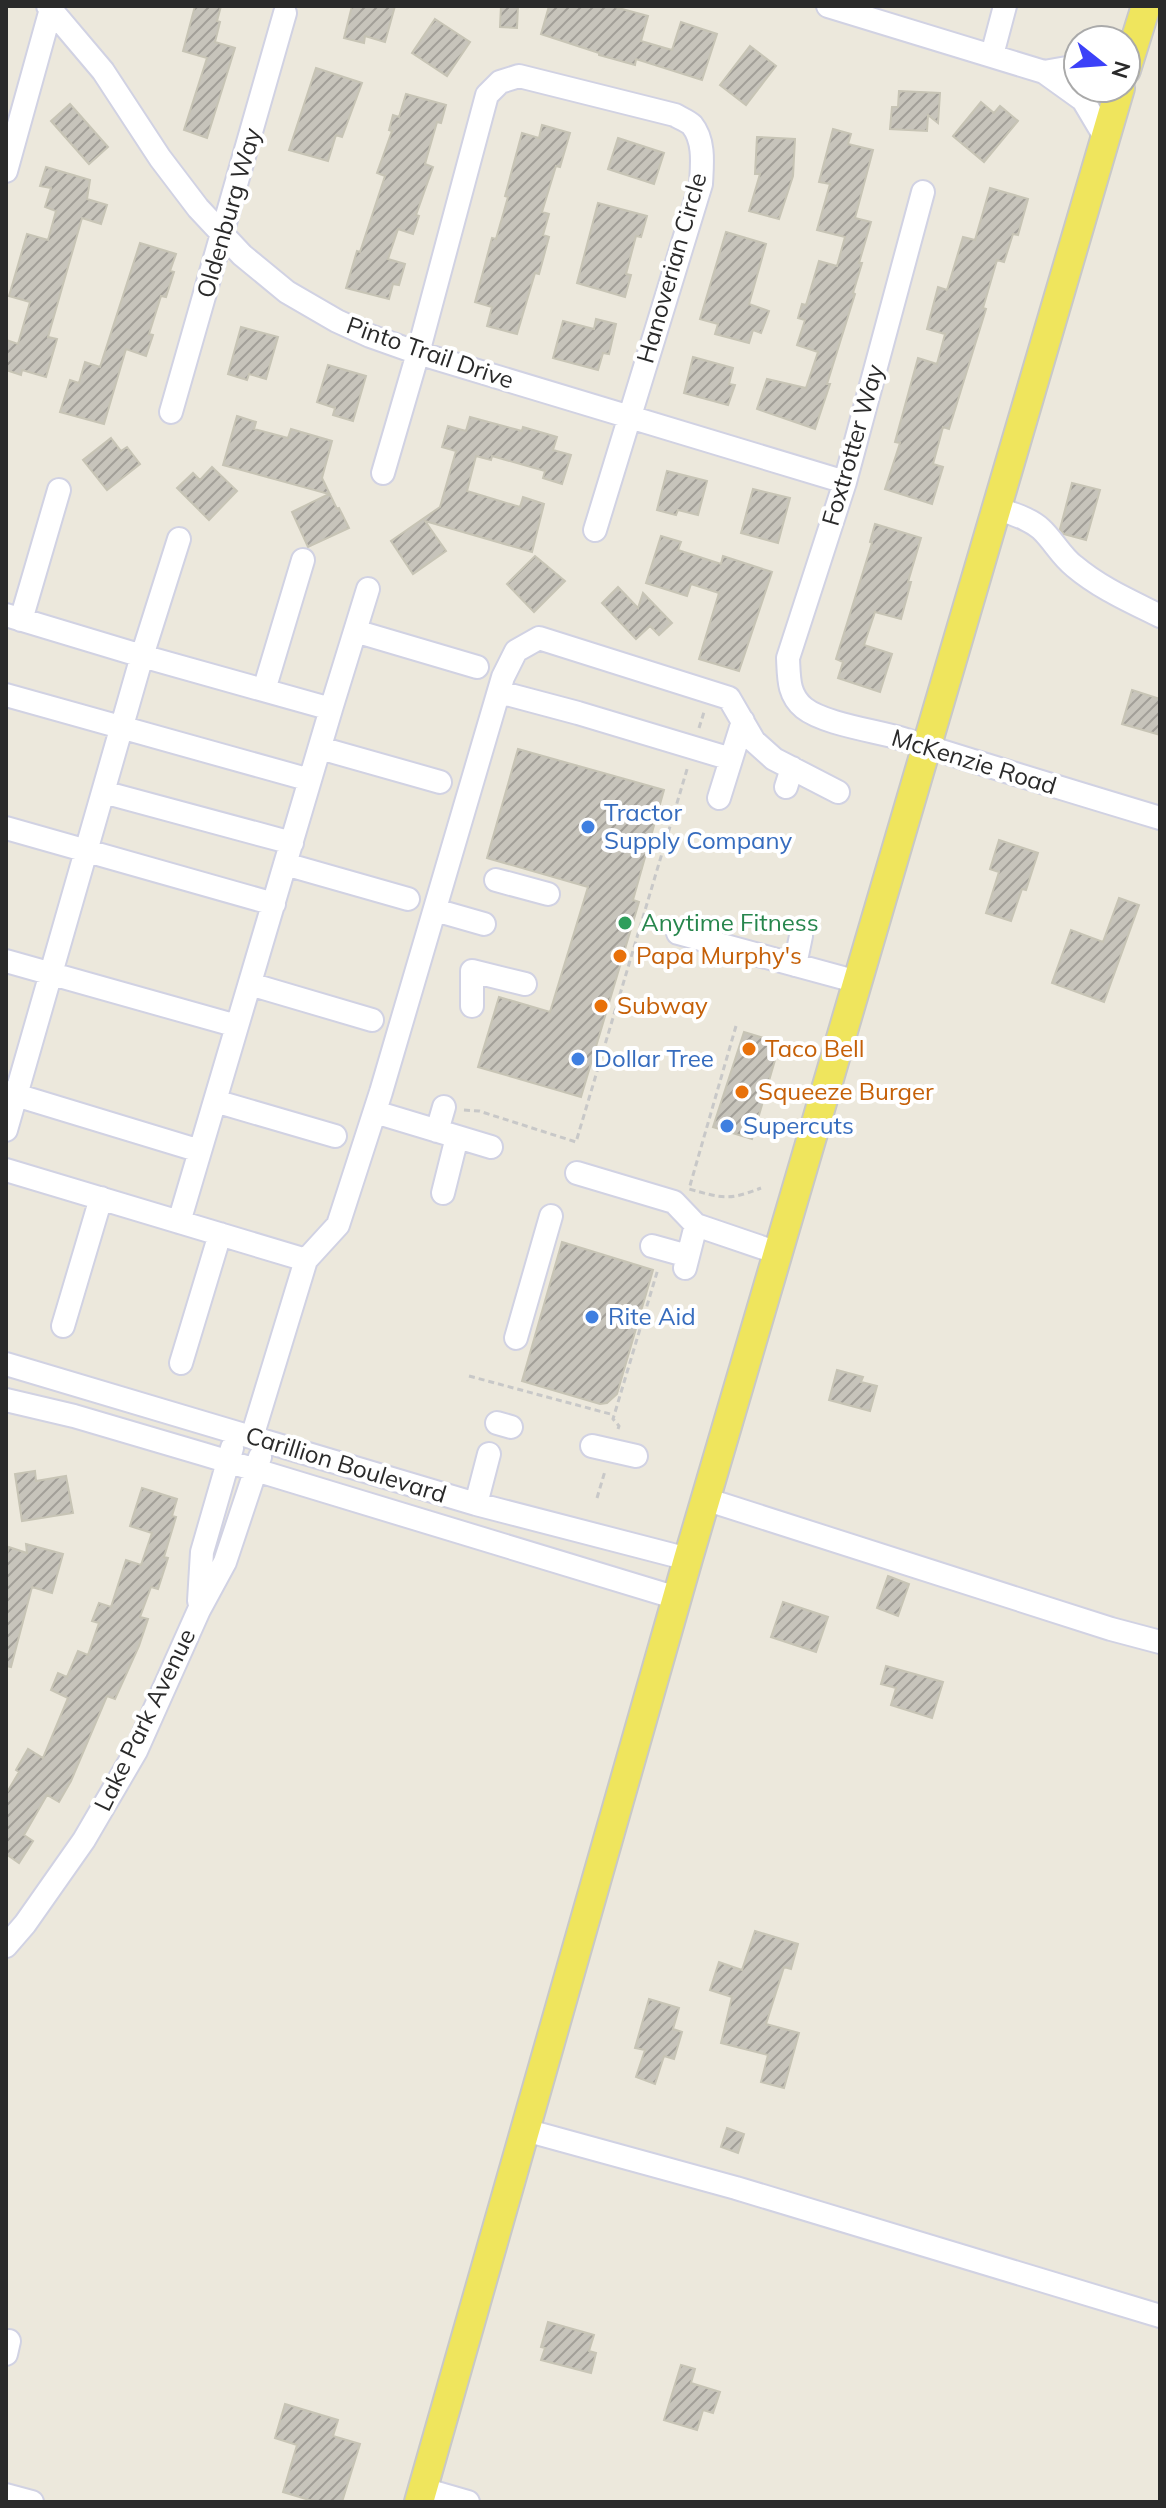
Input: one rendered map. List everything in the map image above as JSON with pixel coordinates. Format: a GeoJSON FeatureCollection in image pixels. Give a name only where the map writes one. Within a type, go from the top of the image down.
{"type":"FeatureCollection","features":[{"type":"Feature","properties":{"kind":"main road"},"geometry":{"type":"LineString","coordinates":[[421,2495],[705,1499],[1115,104]]}},
{"type":"Feature","properties":{"kind":"street"},"geometry":{"type":"LineString","coordinates":[[828,6],[851,9],[1044,72],[1083,100],[1105,137]]}},
{"type":"Feature","properties":{"kind":"street"},"geometry":{"type":"LineString","coordinates":[[992,55],[1005,6]]}},
{"type":"Feature","properties":{"kind":"street"},"geometry":{"type":"LineString","coordinates":[[6,171],[50,8]]}},
{"type":"Feature","properties":{"kind":"street","name":"Pinto Trail Drive"},"geometry":{"type":"LineString","coordinates":[[50,8],[103,71],[160,158],[223,236],[264,274],[312,307],[370,336],[418,353],[845,482]]}},
{"type":"Feature","properties":{"kind":"street","name":"Oldenburg Way"},"geometry":{"type":"LineString","coordinates":[[171,412],[285,13]]}},
{"type":"Feature","properties":{"kind":"street"},"geometry":{"type":"LineString","coordinates":[[1044,72],[1062,69]]}},
{"type":"Feature","properties":{"kind":"street","name":"Hanoverian Circle"},"geometry":{"type":"LineString","coordinates":[[383,473],[487,95],[500,82],[519,76],[675,115],[691,124],[698,138],[702,156],[701,184],[595,530]]}},
{"type":"Feature","properties":{"kind":"street","name":"Foxtrotter Way"},"geometry":{"type":"LineString","coordinates":[[793,697],[788,658],[845,482],[923,192]]}},
{"type":"Feature","properties":{"kind":"street"},"geometry":{"type":"LineString","coordinates":[[59,490],[14,618],[331,709]]}},
{"type":"Feature","properties":{"kind":"street"},"geometry":{"type":"LineString","coordinates":[[997,508],[1031,521],[1043,530],[1073,566],[1104,588],[1160,616]]}},
{"type":"Feature","properties":{"kind":"street"},"geometry":{"type":"LineString","coordinates":[[6,1130],[11,1093],[52,974],[142,656],[179,539]]}},
{"type":"Feature","properties":{"kind":"street"},"geometry":{"type":"LineString","coordinates":[[264,690],[303,560]]}},
{"type":"Feature","properties":{"kind":"street"},"geometry":{"type":"LineString","coordinates":[[179,1222],[368,589]]}},
{"type":"Feature","properties":{"kind":"street"},"geometry":{"type":"LineString","coordinates":[[355,631],[477,667]]}},
{"type":"Feature","properties":{"kind":"street"},"geometry":{"type":"LineString","coordinates":[[251,1437],[306,1260],[338,1225],[375,1112],[503,677],[516,651],[539,638],[729,698],[754,741],[789,778],[838,792]]}},
{"type":"Feature","properties":{"kind":"street"},"geometry":{"type":"LineString","coordinates":[[499,692],[731,759]]}},
{"type":"Feature","properties":{"kind":"street"},"geometry":{"type":"LineString","coordinates":[[6,695],[310,780]]}},
{"type":"Feature","properties":{"kind":"street","name":"McKenzie Road"},"geometry":{"type":"LineString","coordinates":[[793,697],[806,710],[1160,818]]}},
{"type":"Feature","properties":{"kind":"street"},"geometry":{"type":"LineString","coordinates":[[719,798],[743,721]]}},
{"type":"Feature","properties":{"kind":"street"},"geometry":{"type":"LineString","coordinates":[[320,748],[440,782]]}},
{"type":"Feature","properties":{"kind":"street"},"geometry":{"type":"LineString","coordinates":[[103,792],[288,854],[408,899]]}},
{"type":"Feature","properties":{"kind":"street"},"geometry":{"type":"LineString","coordinates":[[6,828],[274,904]]}},
{"type":"Feature","properties":{"kind":"street"},"geometry":{"type":"LineString","coordinates":[[496,880],[548,894]]}},
{"type":"Feature","properties":{"kind":"street"},"geometry":{"type":"LineString","coordinates":[[435,910],[484,924]]}},
{"type":"Feature","properties":{"kind":"street"},"geometry":{"type":"LineString","coordinates":[[678,933],[858,982]]}},
{"type":"Feature","properties":{"kind":"street"},"geometry":{"type":"LineString","coordinates":[[795,965],[801,936]]}},
{"type":"Feature","properties":{"kind":"street"},"geometry":{"type":"LineString","coordinates":[[6,961],[237,1026]]}},
{"type":"Feature","properties":{"kind":"street"},"geometry":{"type":"LineString","coordinates":[[472,1006],[472,971],[525,984]]}},
{"type":"Feature","properties":{"kind":"street"},"geometry":{"type":"LineString","coordinates":[[250,984],[372,1020]]}},
{"type":"Feature","properties":{"kind":"street"},"geometry":{"type":"LineString","coordinates":[[11,1093],[200,1151]]}},
{"type":"Feature","properties":{"kind":"street"},"geometry":{"type":"LineString","coordinates":[[215,1101],[335,1136]]}},
{"type":"Feature","properties":{"kind":"street"},"geometry":{"type":"LineString","coordinates":[[443,1193],[447,1134],[444,1107]]}},
{"type":"Feature","properties":{"kind":"street"},"geometry":{"type":"LineString","coordinates":[[375,1112],[491,1147]]}},
{"type":"Feature","properties":{"kind":"street"},"geometry":{"type":"LineString","coordinates":[[6,1170],[306,1260]]}},
{"type":"Feature","properties":{"kind":"street"},"geometry":{"type":"LineString","coordinates":[[577,1173],[604,1174],[658,1190],[696,1225],[778,1253]]}},
{"type":"Feature","properties":{"kind":"street"},"geometry":{"type":"LineString","coordinates":[[63,1326],[101,1198]]}},
{"type":"Feature","properties":{"kind":"street"},"geometry":{"type":"LineString","coordinates":[[516,1338],[551,1216]]}},
{"type":"Feature","properties":{"kind":"street"},"geometry":{"type":"LineString","coordinates":[[658,1248],[686,1262],[696,1225]]}},
{"type":"Feature","properties":{"kind":"street"},"geometry":{"type":"LineString","coordinates":[[181,1363],[220,1234]]}},
{"type":"Feature","properties":{"kind":"street","name":"Carillion Boulevard"},"geometry":{"type":"LineString","coordinates":[[6,1364],[476,1504],[688,1559]]}},
{"type":"Feature","properties":{"kind":"street","name":"Carillion Boulevard"},"geometry":{"type":"LineString","coordinates":[[6,1400],[74,1416],[228,1461],[677,1598]]}},
{"type":"Feature","properties":{"kind":"street","name":"Lake Park Avenue"},"geometry":{"type":"LineString","coordinates":[[199,1610],[202,1552],[228,1461],[251,1437]]}},
{"type":"Feature","properties":{"kind":"street","name":"Lake Park Avenue"},"geometry":{"type":"LineString","coordinates":[[6,1946],[76,1852],[112,1795],[155,1712],[199,1610],[225,1562],[256,1470],[251,1437]]}},
{"type":"Feature","properties":{"kind":"street"},"geometry":{"type":"LineString","coordinates":[[602,1448],[636,1456]]}},
{"type":"Feature","properties":{"kind":"street"},"geometry":{"type":"LineString","coordinates":[[476,1504],[489,1454]]}},
{"type":"Feature","properties":{"kind":"street"},"geometry":{"type":"LineString","coordinates":[[705,1499],[1160,1642]]}},
{"type":"Feature","properties":{"kind":"street"},"geometry":{"type":"LineString","coordinates":[[525,2130],[736,2188],[1160,2316]]}},
{"type":"Feature","properties":{"kind":"street"},"geometry":{"type":"LineString","coordinates":[[6,2495],[32,2502]]}},
{"type":"Feature","properties":{"kind":"street"},"geometry":{"type":"LineString","coordinates":[[421,2495],[468,2502]]}},
{"type":"Feature","properties":{"kind":"path"},"geometry":{"type":"LineString","coordinates":[[444,1107],[479,1111],[576,1142],[706,703],[718,706],[726,697]]}},
{"type":"Feature","properties":{"kind":"path"},"geometry":{"type":"LineString","coordinates":[[736,1026],[689,1189],[722,1198],[736,1198],[761,1188]]}},
{"type":"Feature","properties":{"kind":"path"},"geometry":{"type":"LineString","coordinates":[[597,1498],[602,1448],[619,1426],[613,1419],[658,1248]]}},
{"type":"Feature","properties":{"kind":"path"},"geometry":{"type":"LineString","coordinates":[[469,1376],[614,1415]]}},
{"type":"Feature","properties":{"kind":"building"},"geometry":{"type":"Polygon","coordinates":[[[195,6],[221,6],[215,42],[235,48],[207,138],[184,130],[207,58],[183,51],[195,6]]]}},
{"type":"Feature","properties":{"kind":"building"},"geometry":{"type":"Polygon","coordinates":[[[352,6],[395,6],[385,42],[365,36],[364,43],[344,38],[352,6]]]}},
{"type":"Feature","properties":{"kind":"building"},"geometry":{"type":"Polygon","coordinates":[[[501,6],[518,6],[517,28],[500,27],[501,6]]]}},
{"type":"Feature","properties":{"kind":"building"},"geometry":{"type":"Polygon","coordinates":[[[549,6],[611,6],[648,16],[641,41],[672,50],[681,22],[717,34],[702,80],[636,59],[635,65],[599,55],[541,34],[549,6]]]}},
{"type":"Feature","properties":{"kind":"building"},"geometry":{"type":"Polygon","coordinates":[[[435,19],[470,42],[447,76],[412,53],[435,19]]]}},
{"type":"Feature","properties":{"kind":"building"},"geometry":{"type":"Polygon","coordinates":[[[750,46],[776,66],[746,105],[720,85],[750,46]]]}},
{"type":"Feature","properties":{"kind":"building"},"geometry":{"type":"Polygon","coordinates":[[[316,68],[362,83],[342,137],[336,135],[328,161],[289,150],[316,68]]]}},
{"type":"Feature","properties":{"kind":"building"},"geometry":{"type":"Polygon","coordinates":[[[899,91],[940,93],[938,123],[928,115],[927,131],[890,129],[892,107],[898,107],[899,91]]]}},
{"type":"Feature","properties":{"kind":"building"},"geometry":{"type":"Polygon","coordinates":[[[406,94],[446,105],[441,123],[437,122],[425,164],[433,167],[416,215],[419,216],[413,234],[398,229],[388,259],[405,264],[399,285],[393,284],[389,299],[346,288],[385,176],[377,173],[392,131],[389,130],[393,115],[399,117],[406,94]]]}},
{"type":"Feature","properties":{"kind":"building"},"geometry":{"type":"Polygon","coordinates":[[[981,102],[994,113],[1000,106],[1018,121],[984,162],[953,136],[981,102]]]}},
{"type":"Feature","properties":{"kind":"building"},"geometry":{"type":"Polygon","coordinates":[[[70,104],[108,147],[89,164],[51,121],[70,104]]]}},
{"type":"Feature","properties":{"kind":"building"},"geometry":{"type":"Polygon","coordinates":[[[542,125],[570,133],[542,212],[549,214],[543,235],[549,237],[517,334],[487,326],[492,307],[475,302],[492,238],[496,239],[508,197],[505,196],[522,133],[539,138],[542,125]]]}},
{"type":"Feature","properties":{"kind":"building"},"geometry":{"type":"Polygon","coordinates":[[[833,129],[851,134],[848,144],[873,150],[855,218],[871,222],[859,263],[862,263],[855,294],[815,429],[757,409],[767,379],[806,388],[818,352],[797,345],[805,320],[798,318],[802,304],[806,305],[819,261],[837,266],[845,237],[817,230],[830,184],[819,182],[833,129]]]}},
{"type":"Feature","properties":{"kind":"building"},"geometry":{"type":"Polygon","coordinates":[[[757,137],[795,139],[793,176],[779,219],[749,211],[760,174],[755,174],[757,137]]]}},
{"type":"Feature","properties":{"kind":"building"},"geometry":{"type":"Polygon","coordinates":[[[618,138],[664,153],[654,184],[608,169],[618,138]]]}},
{"type":"Feature","properties":{"kind":"building"},"geometry":{"type":"Polygon","coordinates":[[[46,167],[90,180],[87,199],[107,205],[101,224],[82,218],[48,337],[57,339],[46,377],[22,370],[21,375],[6,370],[6,340],[18,344],[30,302],[9,296],[27,234],[48,240],[56,211],[45,207],[51,188],[40,186],[46,167]]]}},
{"type":"Feature","properties":{"kind":"building"},"geometry":{"type":"Polygon","coordinates":[[[990,188],[1028,199],[1018,235],[1013,234],[1004,262],[997,260],[983,308],[986,309],[949,429],[943,427],[933,464],[943,467],[932,504],[885,489],[900,443],[895,442],[918,358],[937,364],[945,334],[927,329],[938,287],[947,290],[963,237],[975,240],[990,188]]]}},
{"type":"Feature","properties":{"kind":"building"},"geometry":{"type":"Polygon","coordinates":[[[598,203],[647,216],[641,237],[636,236],[626,274],[631,275],[625,297],[577,283],[598,203]]]}},
{"type":"Feature","properties":{"kind":"building"},"geometry":{"type":"Polygon","coordinates":[[[726,232],[766,244],[749,304],[769,311],[761,333],[753,330],[749,343],[715,334],[718,324],[700,319],[726,232]]]}},
{"type":"Feature","properties":{"kind":"building"},"geometry":{"type":"Polygon","coordinates":[[[140,243],[176,254],[166,297],[161,296],[149,334],[153,335],[146,356],[126,349],[104,424],[60,412],[70,380],[79,383],[85,362],[100,367],[140,243]]]}},
{"type":"Feature","properties":{"kind":"building"},"geometry":{"type":"Polygon","coordinates":[[[596,319],[616,324],[609,354],[603,353],[598,370],[553,358],[563,321],[594,329],[596,319]]]}},
{"type":"Feature","properties":{"kind":"building"},"geometry":{"type":"Polygon","coordinates":[[[241,327],[278,337],[266,379],[249,374],[247,380],[228,374],[241,327]]]}},
{"type":"Feature","properties":{"kind":"building"},"geometry":{"type":"Polygon","coordinates":[[[693,357],[733,368],[729,384],[735,385],[728,405],[684,393],[693,357]]]}},
{"type":"Feature","properties":{"kind":"building"},"geometry":{"type":"Polygon","coordinates":[[[328,365],[366,376],[353,421],[333,415],[335,408],[317,402],[328,365]]]}},
{"type":"Feature","properties":{"kind":"building"},"geometry":{"type":"Polygon","coordinates":[[[237,416],[256,422],[254,429],[288,438],[291,429],[332,441],[322,478],[349,528],[308,547],[292,512],[329,494],[223,465],[237,416]]]}},
{"type":"Feature","properties":{"kind":"building"},"geometry":{"type":"Polygon","coordinates":[[[470,417],[557,437],[553,450],[571,455],[562,484],[543,478],[545,471],[492,456],[491,460],[476,456],[467,491],[520,507],[523,497],[544,504],[532,552],[425,521],[446,551],[413,574],[391,541],[440,507],[456,451],[442,447],[448,426],[466,431],[470,417]]]}},
{"type":"Feature","properties":{"kind":"building"},"geometry":{"type":"Polygon","coordinates":[[[111,438],[121,451],[127,447],[140,464],[107,490],[83,460],[111,438]]]}},
{"type":"Feature","properties":{"kind":"building"},"geometry":{"type":"Polygon","coordinates":[[[212,467],[237,491],[209,520],[177,488],[193,473],[200,480],[212,467]]]}},
{"type":"Feature","properties":{"kind":"building"},"geometry":{"type":"Polygon","coordinates":[[[667,471],[707,481],[698,515],[678,510],[676,515],[657,510],[667,471]]]}},
{"type":"Feature","properties":{"kind":"building"},"geometry":{"type":"Polygon","coordinates":[[[1072,483],[1100,490],[1086,540],[1064,534],[1060,529],[1072,483]]]}},
{"type":"Feature","properties":{"kind":"building"},"geometry":{"type":"Polygon","coordinates":[[[753,489],[790,498],[778,543],[741,533],[753,489]]]}},
{"type":"Feature","properties":{"kind":"building"},"geometry":{"type":"Polygon","coordinates":[[[875,524],[921,538],[901,619],[875,612],[864,645],[892,654],[880,692],[838,678],[843,662],[836,659],[875,524]]]}},
{"type":"Feature","properties":{"kind":"building"},"geometry":{"type":"Polygon","coordinates":[[[661,536],[681,542],[678,550],[721,564],[723,556],[772,572],[739,671],[699,659],[719,593],[691,584],[687,596],[646,583],[661,536]]]}},
{"type":"Feature","properties":{"kind":"building"},"geometry":{"type":"Polygon","coordinates":[[[535,556],[565,581],[534,612],[507,584],[535,556]]]}},
{"type":"Feature","properties":{"kind":"building"},"geometry":{"type":"Polygon","coordinates":[[[618,587],[638,608],[643,593],[672,623],[659,635],[650,626],[636,639],[602,603],[618,587]]]}},
{"type":"Feature","properties":{"kind":"building"},"geometry":{"type":"Polygon","coordinates":[[[1132,690],[1160,699],[1160,735],[1122,724],[1132,690]]]}},
{"type":"Feature","properties":{"kind":"building"},"geometry":{"type":"Polygon","coordinates":[[[518,749],[664,790],[633,900],[639,902],[581,1097],[478,1067],[499,997],[550,1012],[588,887],[487,858],[518,749]]]}},
{"type":"Feature","properties":{"kind":"building"},"geometry":{"type":"Polygon","coordinates":[[[999,840],[1038,853],[1026,890],[1022,889],[1011,921],[986,913],[999,872],[990,869],[999,840]]]}},
{"type":"Feature","properties":{"kind":"building"},"geometry":{"type":"Polygon","coordinates":[[[1119,898],[1139,905],[1104,1002],[1052,983],[1071,930],[1103,942],[1119,898]]]}},
{"type":"Feature","properties":{"kind":"building"},"geometry":{"type":"Polygon","coordinates":[[[744,1032],[780,1043],[752,1139],[713,1127],[744,1032]]]}},
{"type":"Feature","properties":{"kind":"building"},"geometry":{"type":"Polygon","coordinates":[[[562,1242],[653,1270],[617,1394],[607,1403],[600,1404],[522,1381],[562,1242]]]}},
{"type":"Feature","properties":{"kind":"building"},"geometry":{"type":"Polygon","coordinates":[[[837,1370],[863,1377],[861,1382],[877,1386],[870,1411],[829,1400],[837,1370]]]}},
{"type":"Feature","properties":{"kind":"building"},"geometry":{"type":"Polygon","coordinates":[[[35,1471],[36,1481],[66,1476],[73,1513],[22,1521],[15,1474],[35,1471]]]}},
{"type":"Feature","properties":{"kind":"building"},"geometry":{"type":"Polygon","coordinates":[[[142,1488],[177,1499],[172,1516],[176,1517],[164,1557],[168,1558],[158,1589],[151,1587],[140,1617],[148,1619],[115,1699],[107,1696],[59,1802],[47,1795],[24,1835],[33,1841],[19,1863],[6,1854],[6,1794],[28,1749],[43,1758],[68,1698],[51,1690],[58,1673],[67,1677],[78,1651],[88,1655],[99,1623],[92,1621],[99,1603],[111,1607],[126,1560],[141,1565],[152,1533],[130,1526],[142,1488]]]}},
{"type":"Feature","properties":{"kind":"building"},"geometry":{"type":"Polygon","coordinates":[[[26,1544],[63,1554],[52,1593],[32,1587],[11,1667],[6,1666],[6,1558],[9,1547],[27,1553],[26,1544]]]}},
{"type":"Feature","properties":{"kind":"building"},"geometry":{"type":"Polygon","coordinates":[[[888,1576],[909,1584],[898,1616],[877,1608],[888,1576]]]}},
{"type":"Feature","properties":{"kind":"building"},"geometry":{"type":"Polygon","coordinates":[[[783,1602],[828,1617],[816,1652],[771,1637],[783,1602]]]}},
{"type":"Feature","properties":{"kind":"building"},"geometry":{"type":"Polygon","coordinates":[[[886,1666],[943,1682],[932,1718],[891,1705],[896,1688],[881,1684],[886,1666]]]}},
{"type":"Feature","properties":{"kind":"building"},"geometry":{"type":"Polygon","coordinates":[[[755,1931],[798,1944],[791,1969],[784,1967],[766,2024],[799,2033],[784,2088],[761,2082],[768,2055],[721,2043],[732,1997],[710,1990],[719,1962],[742,1970],[755,1931]]]}},
{"type":"Feature","properties":{"kind":"building"},"geometry":{"type":"Polygon","coordinates":[[[649,1999],[679,2008],[673,2029],[682,2032],[674,2059],[664,2056],[655,2084],[636,2077],[645,2050],[635,2048],[649,1999]]]}},
{"type":"Feature","properties":{"kind":"building"},"geometry":{"type":"Polygon","coordinates":[[[727,2128],[744,2134],[738,2153],[721,2147],[727,2128]]]}},
{"type":"Feature","properties":{"kind":"building"},"geometry":{"type":"Polygon","coordinates":[[[548,2322],[594,2335],[589,2351],[596,2353],[591,2373],[541,2360],[548,2322]]]}},
{"type":"Feature","properties":{"kind":"building"},"geometry":{"type":"Polygon","coordinates":[[[681,2365],[695,2369],[691,2383],[720,2392],[713,2413],[703,2410],[697,2430],[664,2420],[681,2365]]]}},
{"type":"Feature","properties":{"kind":"building"},"geometry":{"type":"Polygon","coordinates":[[[285,2404],[338,2420],[333,2436],[360,2444],[342,2502],[316,2502],[283,2492],[297,2445],[275,2438],[285,2404]]]}},
{"type":"Feature","properties":{"kind":"place","name":"Tractor Supply Company"},"geometry":{"type":"Point","coordinates":[588,827]}},
{"type":"Feature","properties":{"kind":"place","name":"Anytime Fitness"},"geometry":{"type":"Point","coordinates":[625,923]}},
{"type":"Feature","properties":{"kind":"place","name":"Papa Murphy's"},"geometry":{"type":"Point","coordinates":[620,956]}},
{"type":"Feature","properties":{"kind":"place","name":"Subway"},"geometry":{"type":"Point","coordinates":[601,1006]}},
{"type":"Feature","properties":{"kind":"place","name":"Taco Bell"},"geometry":{"type":"Point","coordinates":[749,1049]}},
{"type":"Feature","properties":{"kind":"place","name":"Dollar Tree"},"geometry":{"type":"Point","coordinates":[578,1059]}},
{"type":"Feature","properties":{"kind":"place","name":"Squeeze Burger"},"geometry":{"type":"Point","coordinates":[742,1092]}},
{"type":"Feature","properties":{"kind":"place","name":"Supercuts"},"geometry":{"type":"Point","coordinates":[727,1126]}},
{"type":"Feature","properties":{"kind":"place","name":"Rite Aid"},"geometry":{"type":"Point","coordinates":[592,1317]}}]}
